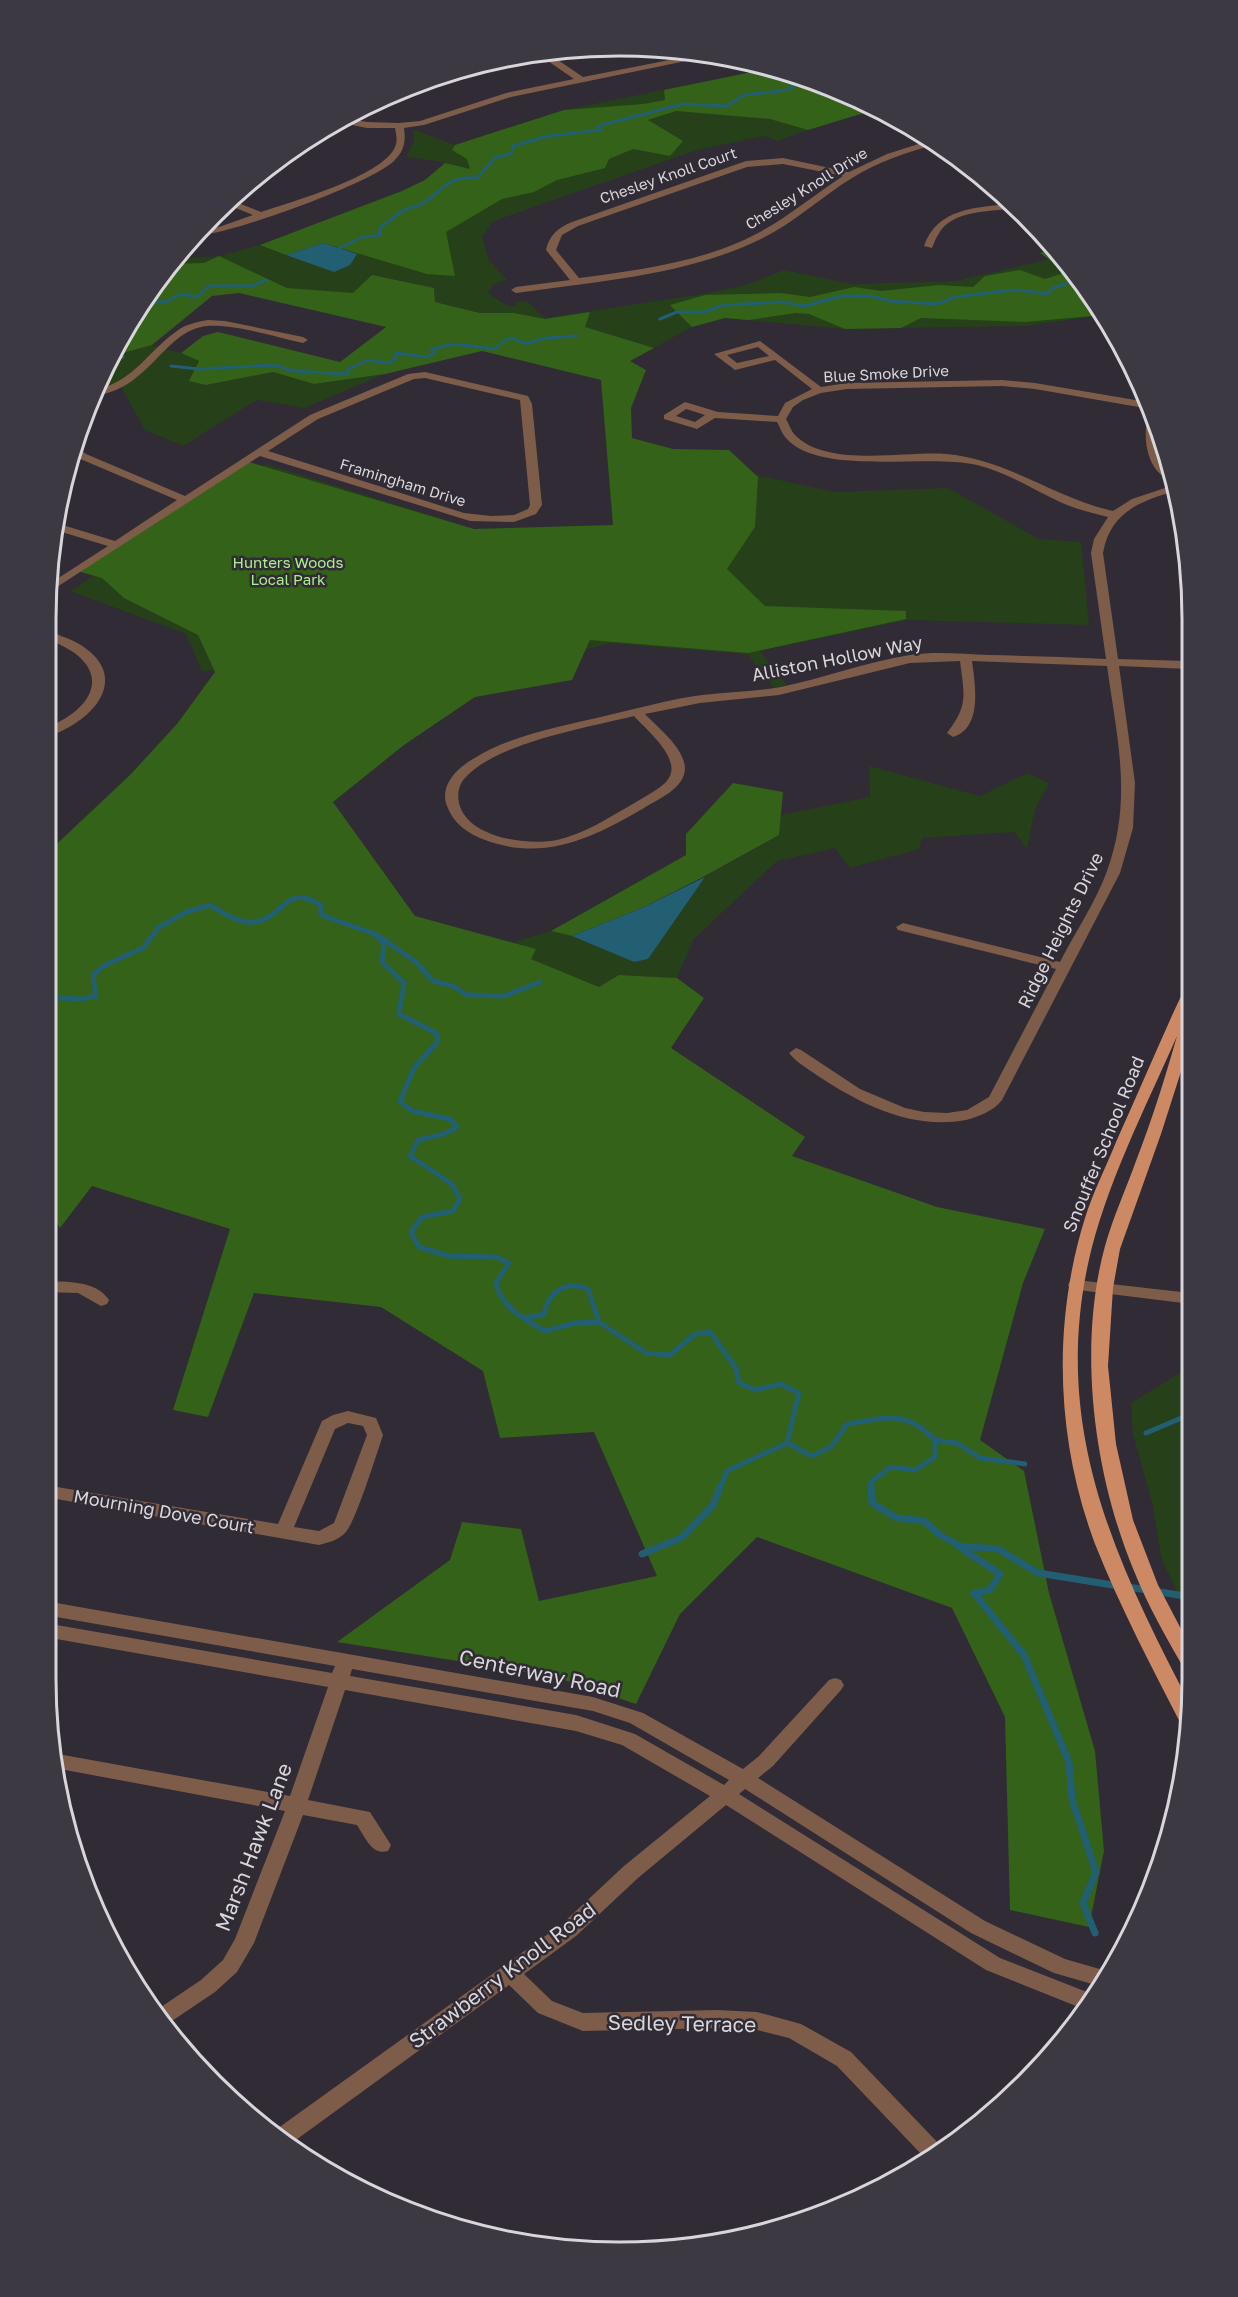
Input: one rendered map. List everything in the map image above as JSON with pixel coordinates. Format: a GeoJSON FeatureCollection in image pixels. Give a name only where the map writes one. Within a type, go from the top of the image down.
{"type":"FeatureCollection","features":[{"type":"Feature","properties":{"kind":"main road","name":"Snouffer School Road"},"geometry":{"type":"LineString","coordinates":[[1181,1707],[1137,1620],[1108,1551],[1085,1481],[1073,1422],[1069,1349],[1076,1285],[1093,1218],[1182,1011]]}},
{"type":"Feature","properties":{"kind":"main road"},"geometry":{"type":"LineString","coordinates":[[1182,1046],[1144,1161],[1119,1226],[1105,1288],[1100,1366],[1106,1442],[1123,1516],[1138,1560],[1182,1650]]}},
{"type":"Feature","properties":{"kind":"street"},"geometry":{"type":"LineString","coordinates":[[551,59],[581,80]]}},
{"type":"Feature","properties":{"kind":"street"},"geometry":{"type":"LineString","coordinates":[[354,122],[399,126],[440,119],[509,95],[684,59]]}},
{"type":"Feature","properties":{"kind":"street"},"geometry":{"type":"LineString","coordinates":[[210,232],[221,230],[360,179],[382,167],[400,148],[399,126]]}},
{"type":"Feature","properties":{"kind":"street","name":"Chesley Knoll Drive"},"geometry":{"type":"LineString","coordinates":[[516,290],[674,265],[737,246],[773,229],[849,175],[899,152],[924,145]]}},
{"type":"Feature","properties":{"kind":"street","name":"Chesley Knoll Court"},"geometry":{"type":"LineString","coordinates":[[576,281],[551,250],[552,240],[556,234],[575,224],[746,164],[783,161],[849,175]]}},
{"type":"Feature","properties":{"kind":"street"},"geometry":{"type":"LineString","coordinates":[[237,205],[261,215]]}},
{"type":"Feature","properties":{"kind":"street"},"geometry":{"type":"LineString","coordinates":[[929,246],[931,235],[942,222],[973,211],[1003,207]]}},
{"type":"Feature","properties":{"kind":"street"},"geometry":{"type":"LineString","coordinates":[[105,389],[128,381],[184,329],[196,324],[213,322],[303,340]]}},
{"type":"Feature","properties":{"kind":"street"},"geometry":{"type":"LineString","coordinates":[[776,357],[819,390]]}},
{"type":"Feature","properties":{"kind":"street","name":"Framingham Drive"},"geometry":{"type":"LineString","coordinates":[[57,584],[259,452],[325,412],[412,376],[439,376],[524,398],[527,404],[536,505],[527,516],[518,519],[478,519],[259,452]]}},
{"type":"Feature","properties":{"kind":"street","name":"Blue Smoke Drive"},"geometry":{"type":"LineString","coordinates":[[781,418],[789,405],[799,398],[819,390],[847,386],[1002,383],[1035,386],[1141,405]]}},
{"type":"Feature","properties":{"kind":"street"},"geometry":{"type":"LineString","coordinates":[[713,414],[781,418],[783,426],[792,439],[830,455],[867,459],[941,457],[987,463],[1007,470],[1065,500],[1115,515]]}},
{"type":"Feature","properties":{"kind":"street"},"geometry":{"type":"LineString","coordinates":[[1149,428],[1150,451],[1162,469]]}},
{"type":"Feature","properties":{"kind":"street"},"geometry":{"type":"LineString","coordinates":[[80,455],[186,500]]}},
{"type":"Feature","properties":{"kind":"street","name":"Ridge Heights Drive"},"geometry":{"type":"LineString","coordinates":[[796,1053],[837,1083],[908,1115],[939,1119],[971,1114],[994,1100],[1113,873],[1126,828],[1130,783],[1097,553],[1098,538],[1102,529],[1115,515],[1132,502],[1167,490]]}},
{"type":"Feature","properties":{"kind":"street"},"geometry":{"type":"LineString","coordinates":[[63,528],[117,545]]}},
{"type":"Feature","properties":{"kind":"street"},"geometry":{"type":"LineString","coordinates":[[56,639],[81,650],[94,663],[98,670],[99,686],[90,705],[75,719],[56,728]]}},
{"type":"Feature","properties":{"kind":"street"},"geometry":{"type":"LineString","coordinates":[[952,733],[963,723],[971,707],[966,658]]}},
{"type":"Feature","properties":{"kind":"street","name":"Alliston Hollow Way"},"geometry":{"type":"LineString","coordinates":[[637,712],[677,762],[678,774],[668,788],[585,837],[554,844],[507,843],[473,831],[456,815],[450,796],[455,783],[462,773],[478,762],[538,737],[637,712],[700,699],[779,691],[910,659],[966,658],[1182,664]]}},
{"type":"Feature","properties":{"kind":"street"},"geometry":{"type":"LineString","coordinates":[[903,927],[1064,967]]}},
{"type":"Feature","properties":{"kind":"street"},"geometry":{"type":"LineString","coordinates":[[1076,1285],[1182,1298]]}},
{"type":"Feature","properties":{"kind":"street"},"geometry":{"type":"LineString","coordinates":[[56,1287],[81,1288],[101,1300]]}},
{"type":"Feature","properties":{"kind":"street","name":"Mourning Dove Court"},"geometry":{"type":"LineString","coordinates":[[56,1493],[319,1538],[331,1535],[341,1527],[375,1435],[370,1422],[354,1416],[339,1417],[328,1425],[284,1531]]}},
{"type":"Feature","properties":{"kind":"street","name":"Centerway Road"},"geometry":{"type":"LineString","coordinates":[[56,1610],[593,1704],[636,1718],[744,1779],[978,1927],[1061,1967],[1097,1977]]}},
{"type":"Feature","properties":{"kind":"street"},"geometry":{"type":"LineString","coordinates":[[56,1632],[576,1723],[628,1739],[725,1795],[993,1964],[1082,1999]]}},
{"type":"Feature","properties":{"kind":"street","name":"Marsh Hawk Lane"},"geometry":{"type":"LineString","coordinates":[[167,2014],[208,1986],[230,1966],[244,1943],[297,1804],[346,1660]]}},
{"type":"Feature","properties":{"kind":"street","name":"Strawberry Knoll Road"},"geometry":{"type":"LineString","coordinates":[[287,2133],[569,1929],[631,1872],[766,1761],[835,1685]]}},
{"type":"Feature","properties":{"kind":"street"},"geometry":{"type":"LineString","coordinates":[[62,1761],[363,1818],[381,1845]]}},
{"type":"Feature","properties":{"kind":"street","name":"Sedley Terrace"},"geometry":{"type":"LineString","coordinates":[[510,1972],[546,2007],[583,2022],[717,2019],[757,2022],[794,2030],[844,2059],[930,2148]]}},
{"type":"Feature","properties":{"kind":"green space","name":"Hunters Woods Local Park"},"geometry":{"type":"Polygon","coordinates":[[[753,72],[800,85],[860,110],[778,141],[764,136],[697,150],[494,221],[482,236],[488,259],[507,280],[494,284],[488,293],[506,305],[516,307],[516,302],[527,301],[545,318],[703,294],[749,284],[784,270],[853,284],[956,281],[1052,259],[1094,316],[1025,326],[845,329],[725,318],[692,327],[610,372],[617,445],[835,492],[948,488],[1039,539],[1081,542],[1089,625],[906,620],[760,651],[787,685],[774,688],[747,654],[610,643],[581,651],[592,644],[202,671],[186,634],[70,591],[266,464],[474,529],[613,526],[601,377],[173,275],[186,258],[219,256],[260,245],[402,191],[425,180],[445,163],[406,156],[414,143],[413,129],[455,145],[564,110],[753,72]],[[434,288],[359,314],[517,314],[480,313],[435,302],[434,288]]]}},
{"type":"Feature","properties":{"kind":"green space"},"geometry":{"type":"Polygon","coordinates":[[[753,72],[800,85],[865,113],[808,130],[770,119],[676,111],[648,120],[683,141],[670,156],[633,149],[609,159],[605,168],[557,180],[534,192],[502,199],[446,232],[455,276],[427,274],[323,243],[286,255],[260,245],[402,191],[425,180],[445,163],[470,169],[467,159],[452,150],[455,145],[564,110],[643,104],[665,100],[664,90],[753,72]]]}},
{"type":"Feature","properties":{"kind":"green space"},"geometry":{"type":"Polygon","coordinates":[[[1046,251],[1058,265],[1040,253],[1046,251]]]}},
{"type":"Feature","properties":{"kind":"green space"},"geometry":{"type":"Polygon","coordinates":[[[219,256],[287,288],[353,293],[372,275],[434,288],[435,302],[480,313],[514,313],[545,319],[590,312],[585,327],[654,348],[630,361],[646,370],[631,408],[632,438],[673,449],[729,450],[758,477],[755,527],[727,569],[765,606],[906,611],[906,619],[748,653],[590,640],[572,680],[475,697],[404,745],[333,802],[415,916],[536,949],[531,959],[599,987],[619,975],[677,978],[704,998],[671,1048],[805,1137],[792,1156],[937,1207],[1045,1229],[1023,1283],[980,1440],[1024,1471],[1049,1593],[1095,1751],[1104,1851],[1089,1927],[1010,1910],[1005,1717],[952,1608],[757,1537],[680,1614],[636,1704],[552,1676],[337,1642],[450,1560],[462,1522],[521,1529],[539,1601],[657,1576],[594,1432],[500,1438],[483,1371],[381,1307],[254,1293],[208,1417],[173,1410],[230,1229],[92,1186],[60,1228],[56,1222],[56,845],[130,775],[177,724],[215,672],[198,635],[124,598],[102,578],[77,571],[246,461],[474,529],[613,525],[601,380],[482,351],[385,374],[314,384],[273,372],[206,385],[189,381],[199,361],[181,353],[203,336],[218,332],[340,362],[386,327],[239,293],[212,296],[152,345],[123,353],[150,306],[182,264],[204,263],[219,256]]]}},
{"type":"Feature","properties":{"kind":"green space"},"geometry":{"type":"Polygon","coordinates":[[[1020,270],[1045,279],[1064,273],[1094,316],[1025,322],[921,318],[901,328],[845,329],[809,314],[796,313],[749,320],[725,318],[692,327],[670,305],[705,295],[780,293],[810,297],[854,287],[881,291],[939,285],[973,287],[985,276],[1020,270]]]}},
{"type":"Feature","properties":{"kind":"green space"},"geometry":{"type":"Polygon","coordinates":[[[152,345],[181,353],[199,361],[206,385],[273,372],[314,384],[385,374],[304,408],[257,400],[183,446],[145,430],[120,385],[104,390],[123,353],[152,345]]]}},
{"type":"Feature","properties":{"kind":"green space"},"geometry":{"type":"Polygon","coordinates":[[[869,766],[980,796],[1027,773],[1049,783],[1035,809],[1027,848],[1014,832],[922,838],[919,849],[850,868],[835,848],[777,861],[693,940],[677,978],[620,975],[599,987],[531,959],[535,949],[513,942],[551,931],[572,936],[634,962],[648,959],[705,877],[779,835],[781,815],[870,797],[869,766]]]}},
{"type":"Feature","properties":{"kind":"green space"},"geometry":{"type":"Polygon","coordinates":[[[733,783],[783,792],[779,835],[642,908],[572,936],[551,931],[686,855],[686,834],[733,783]]]}},
{"type":"Feature","properties":{"kind":"green space"},"geometry":{"type":"Polygon","coordinates":[[[1182,1372],[1182,1603],[1161,1557],[1153,1506],[1133,1434],[1131,1403],[1182,1372]]]}},
{"type":"Feature","properties":{"kind":"water"},"geometry":{"type":"Polygon","coordinates":[[[323,243],[357,254],[350,265],[334,272],[286,255],[323,243]]]}},
{"type":"Feature","properties":{"kind":"water"},"geometry":{"type":"Polygon","coordinates":[[[705,877],[648,959],[634,962],[572,936],[642,908],[705,877]]]}},
{"type":"Feature","properties":{"kind":"waterway"},"geometry":{"type":"LineString","coordinates":[[339,248],[363,237],[380,235],[380,227],[400,213],[420,205],[457,179],[477,178],[495,158],[512,153],[513,146],[549,136],[601,130],[598,126],[683,104],[727,106],[744,95],[787,90],[796,84]]}},
{"type":"Feature","properties":{"kind":"waterway"},"geometry":{"type":"LineString","coordinates":[[152,303],[168,301],[180,294],[197,297],[209,286],[252,286],[266,280]]}},
{"type":"Feature","properties":{"kind":"waterway"},"geometry":{"type":"LineString","coordinates":[[660,319],[677,312],[704,312],[724,305],[781,302],[805,306],[841,296],[871,296],[891,301],[937,304],[955,297],[1002,291],[1019,290],[1047,294],[1053,288],[1070,282]]}},
{"type":"Feature","properties":{"kind":"waterway"},"geometry":{"type":"LineString","coordinates":[[171,366],[199,369],[275,365],[293,371],[347,374],[348,369],[368,360],[389,363],[395,359],[396,353],[426,357],[435,353],[431,349],[455,344],[495,349],[503,342],[513,338],[525,344],[547,338],[576,336]]}},
{"type":"Feature","properties":{"kind":"waterway"},"geometry":{"type":"LineString","coordinates":[[56,998],[81,999],[96,996],[93,975],[105,965],[143,948],[158,928],[186,912],[210,905],[236,919],[254,922],[272,915],[291,899],[309,899],[321,905],[321,915],[375,934],[384,944],[382,962],[404,983],[399,1014],[436,1033],[438,1041],[414,1068],[400,1101],[412,1111],[450,1119],[457,1127],[444,1134],[418,1140],[410,1156],[452,1184],[460,1199],[453,1211],[422,1217],[411,1232],[419,1247],[449,1256],[497,1257],[509,1263],[496,1283],[499,1292],[515,1312],[545,1331],[575,1323],[599,1322]]}},
{"type":"Feature","properties":{"kind":"waterway"},"geometry":{"type":"LineString","coordinates":[[379,936],[417,963],[433,981],[453,986],[467,995],[504,996],[540,982]]}},
{"type":"Feature","properties":{"kind":"waterway"},"geometry":{"type":"LineString","coordinates":[[524,1318],[544,1314],[554,1294],[573,1286],[588,1289],[599,1322]]}},
{"type":"Feature","properties":{"kind":"waterway"},"geometry":{"type":"LineString","coordinates":[[599,1322],[646,1353],[670,1355],[695,1334],[710,1332],[736,1368],[739,1383],[755,1390],[780,1384],[799,1393],[787,1443]]}},
{"type":"Feature","properties":{"kind":"waterway"},"geometry":{"type":"LineString","coordinates":[[787,1443],[812,1456],[832,1446],[847,1424],[884,1418],[894,1418],[914,1424],[935,1440]]}},
{"type":"Feature","properties":{"kind":"waterway"},"geometry":{"type":"LineString","coordinates":[[1146,1433],[1182,1418]]}},
{"type":"Feature","properties":{"kind":"waterway"},"geometry":{"type":"LineString","coordinates":[[871,1487],[871,1482],[891,1467],[915,1470],[935,1457],[935,1440]]}},
{"type":"Feature","properties":{"kind":"waterway"},"geometry":{"type":"LineString","coordinates":[[935,1440],[957,1443],[980,1458],[1025,1464]]}},
{"type":"Feature","properties":{"kind":"waterway"},"geometry":{"type":"LineString","coordinates":[[720,1489],[727,1471],[787,1443]]}},
{"type":"Feature","properties":{"kind":"waterway"},"geometry":{"type":"LineString","coordinates":[[642,1554],[681,1538],[713,1505],[720,1487]]}},
{"type":"Feature","properties":{"kind":"waterway"},"geometry":{"type":"LineString","coordinates":[[871,1487],[872,1503],[897,1518],[924,1521],[940,1535],[960,1546],[998,1549],[1038,1573],[1119,1586]]}},
{"type":"Feature","properties":{"kind":"waterway"},"geometry":{"type":"LineString","coordinates":[[961,1548],[1000,1574],[990,1590],[974,1593],[1024,1655],[1069,1762],[1072,1799],[1096,1872],[1083,1903],[1095,1933]]}},
{"type":"Feature","properties":{"kind":"waterway"},"geometry":{"type":"LineString","coordinates":[[1128,1587],[1182,1596]]}}]}
